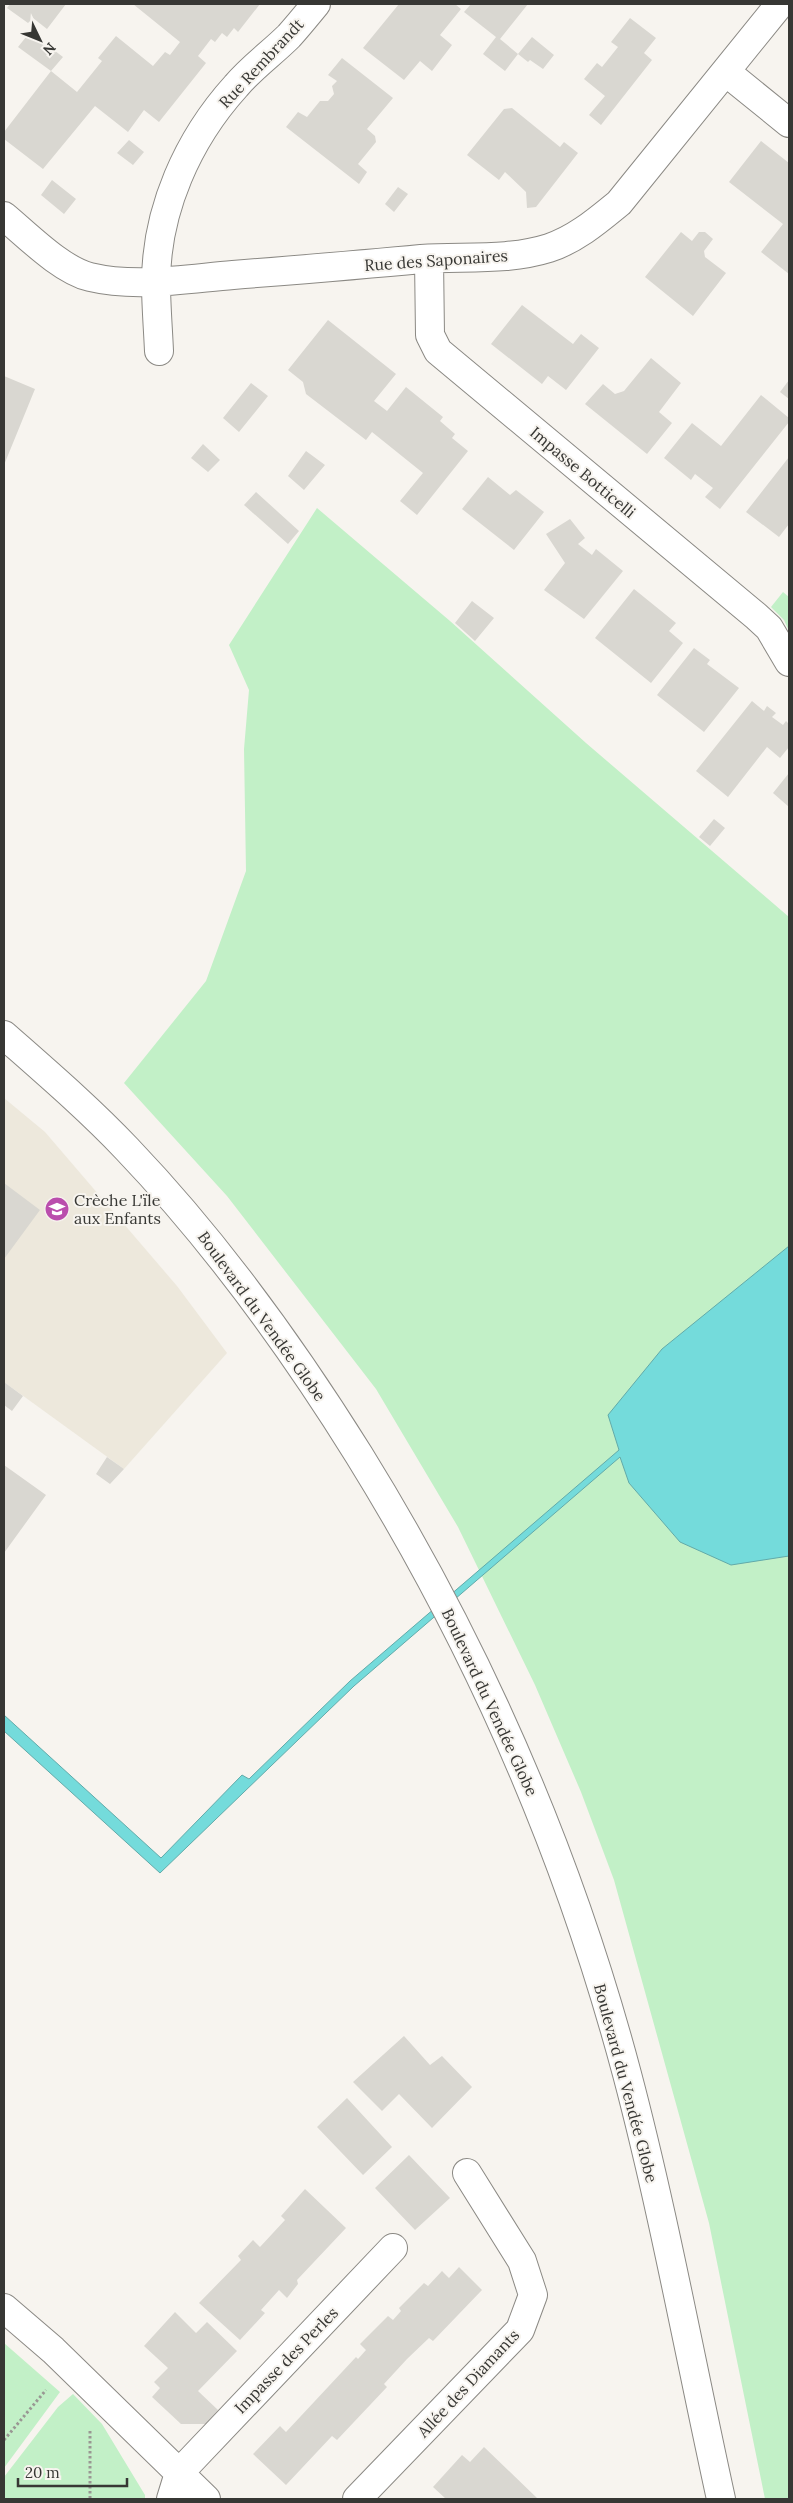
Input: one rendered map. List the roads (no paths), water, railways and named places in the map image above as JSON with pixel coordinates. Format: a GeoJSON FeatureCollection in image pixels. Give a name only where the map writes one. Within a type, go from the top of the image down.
{"type":"FeatureCollection","features":[{"type":"Feature","properties":{"kind":"street","name":"Rue Rembrandt"},"geometry":{"type":"LineString","coordinates":[[159,351],[156,282],[158,254],[167,205],[179,172],[216,110],[236,86],[289,36],[316,4]]}},
{"type":"Feature","properties":{"kind":"street","name":"Rue des Saponaires"},"geometry":{"type":"LineString","coordinates":[[4,216],[64,264],[88,276],[109,280],[156,282],[429,259],[531,253],[567,241],[590,227],[619,204],[780,4]]}},
{"type":"Feature","properties":{"kind":"street"},"geometry":{"type":"LineString","coordinates":[[726,72],[789,123]]}},
{"type":"Feature","properties":{"kind":"street","name":"Impasse Botticelli"},"geometry":{"type":"LineString","coordinates":[[429,259],[430,335],[438,351],[756,616],[768,628],[789,662]]}},
{"type":"Feature","properties":{"kind":"street","name":"Boulevard du Vendée Globe"},"geometry":{"type":"LineString","coordinates":[[4,1035],[65,1088],[128,1150],[203,1236],[258,1306],[315,1386],[375,1480],[461,1634],[508,1735],[548,1832],[609,2012],[642,2136],[720,2499]]}},
{"type":"Feature","properties":{"kind":"street","name":"Allée des Diamants"},"geometry":{"type":"LineString","coordinates":[[357,2499],[520,2330],[533,2295],[522,2261],[467,2173]]}},
{"type":"Feature","properties":{"kind":"street","name":"Impasse des Perles"},"geometry":{"type":"LineString","coordinates":[[179,2473],[393,2248]]}},
{"type":"Feature","properties":{"kind":"street"},"geometry":{"type":"LineString","coordinates":[[4,2308],[67,2364],[206,2499]]}},
{"type":"Feature","properties":{"kind":"street"},"geometry":{"type":"LineString","coordinates":[[171,2499],[179,2473]]}},
{"type":"Feature","properties":{"kind":"water"},"geometry":{"type":"Polygon","coordinates":[[[789,1246],[789,1556],[731,1565],[680,1542],[629,1483],[620,1457],[354,1686],[160,1873],[4,1731],[4,1715],[161,1858],[242,1775],[249,1779],[350,1681],[619,1450],[608,1415],[662,1349],[789,1246]]]}},
{"type":"Feature","properties":{"kind":"place","name":"Crèche L'ïle aux Enfants"},"geometry":{"type":"Point","coordinates":[57,1209]}}]}
